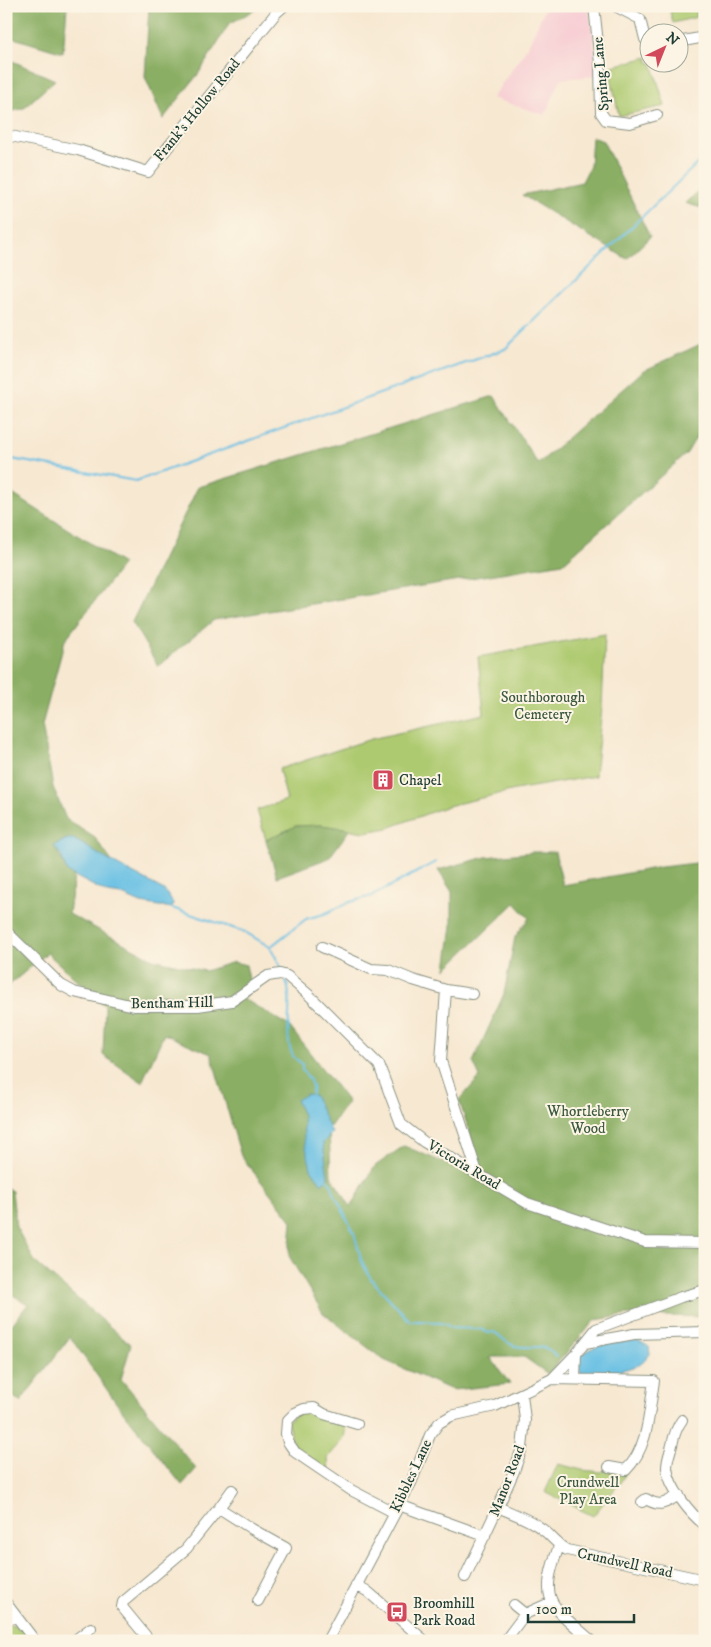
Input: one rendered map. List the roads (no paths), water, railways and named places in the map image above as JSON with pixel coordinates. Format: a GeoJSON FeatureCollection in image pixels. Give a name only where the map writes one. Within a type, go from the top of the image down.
{"type":"FeatureCollection","features":[{"type":"Feature","properties":{"kind":"street","name":"Frank's Hollow Road"},"geometry":{"type":"LineString","coordinates":[[6,135],[78,150],[148,172],[276,13],[284,6]]}},
{"type":"Feature","properties":{"kind":"street","name":"Spring Lane"},"geometry":{"type":"LineString","coordinates":[[594,6],[600,63],[601,113],[606,120],[630,122],[657,115]]}},
{"type":"Feature","properties":{"kind":"street"},"geometry":{"type":"LineString","coordinates":[[615,6],[640,19],[641,22]]}},
{"type":"Feature","properties":{"kind":"street"},"geometry":{"type":"LineString","coordinates":[[688,40],[705,37]]}},
{"type":"Feature","properties":{"kind":"street","name":"Bentham Hill"},"geometry":{"type":"LineString","coordinates":[[6,931],[61,985],[74,992],[134,1006],[198,1006],[232,1001],[268,976],[280,974],[294,981]]}},
{"type":"Feature","properties":{"kind":"street"},"geometry":{"type":"LineString","coordinates":[[322,947],[371,968],[388,970],[446,990],[472,994]]}},
{"type":"Feature","properties":{"kind":"street","name":"Victoria Road"},"geometry":{"type":"LineString","coordinates":[[294,981],[379,1065],[401,1124],[424,1142],[526,1203],[645,1242],[705,1243]]}},
{"type":"Feature","properties":{"kind":"street"},"geometry":{"type":"LineString","coordinates":[[446,990],[440,1061],[477,1172]]}},
{"type":"Feature","properties":{"kind":"street","name":"Kibbles Lane"},"geometry":{"type":"LineString","coordinates":[[327,1641],[411,1483],[430,1435],[439,1423],[451,1416],[496,1406],[552,1379],[576,1354],[596,1329],[705,1290]]}},
{"type":"Feature","properties":{"kind":"street"},"geometry":{"type":"LineString","coordinates":[[585,1343],[634,1334],[705,1332]]}},
{"type":"Feature","properties":{"kind":"street"},"geometry":{"type":"LineString","coordinates":[[576,1354],[576,1378]]}},
{"type":"Feature","properties":{"kind":"street"},"geometry":{"type":"LineString","coordinates":[[552,1379],[654,1381],[649,1416],[641,1450],[635,1461],[626,1470],[609,1467]]}},
{"type":"Feature","properties":{"kind":"street","name":"Manor Road"},"geometry":{"type":"LineString","coordinates":[[465,1577],[514,1471],[522,1448],[525,1420],[522,1394]]}},
{"type":"Feature","properties":{"kind":"street","name":"Manor Road"},"geometry":{"type":"LineString","coordinates":[[357,1424],[324,1414],[314,1408],[304,1409],[295,1413],[287,1421],[286,1434],[288,1442],[295,1452],[351,1490],[397,1509],[485,1536]]}},
{"type":"Feature","properties":{"kind":"street"},"geometry":{"type":"LineString","coordinates":[[682,1420],[675,1432],[668,1457],[667,1469],[685,1507],[705,1525]]}},
{"type":"Feature","properties":{"kind":"street"},"geometry":{"type":"LineString","coordinates":[[150,1641],[122,1607],[123,1602],[186,1549],[232,1490]]}},
{"type":"Feature","properties":{"kind":"street"},"geometry":{"type":"LineString","coordinates":[[642,1502],[646,1499],[655,1505],[663,1504],[679,1495]]}},
{"type":"Feature","properties":{"kind":"street","name":"Crundwell Road"},"geometry":{"type":"LineString","coordinates":[[498,1507],[536,1524],[548,1533],[559,1546],[572,1552],[705,1580]]}},
{"type":"Feature","properties":{"kind":"street"},"geometry":{"type":"LineString","coordinates":[[219,1508],[286,1548],[258,1601]]}},
{"type":"Feature","properties":{"kind":"street"},"geometry":{"type":"LineString","coordinates":[[559,1546],[550,1570],[548,1586],[552,1602],[556,1609],[592,1641]]}},
{"type":"Feature","properties":{"kind":"street"},"geometry":{"type":"LineString","coordinates":[[356,1585],[368,1591],[425,1641]]}},
{"type":"Feature","properties":{"kind":"street"},"geometry":{"type":"LineString","coordinates":[[507,1638],[525,1614],[552,1602]]}},
{"type":"Feature","properties":{"kind":"street"},"geometry":{"type":"LineString","coordinates":[[6,1603],[35,1641]]}},
{"type":"Feature","properties":{"kind":"street"},"geometry":{"type":"LineString","coordinates":[[514,1605],[525,1614]]}},
{"type":"Feature","properties":{"kind":"street"},"geometry":{"type":"LineString","coordinates":[[6,1620],[16,1616]]}},
{"type":"Feature","properties":{"kind":"street"},"geometry":{"type":"LineString","coordinates":[[74,1641],[91,1628]]}},
{"type":"Feature","properties":{"kind":"water"},"geometry":{"type":"Polygon","coordinates":[[[67,839],[73,839],[164,890],[173,903],[172,908],[141,903],[122,895],[107,893],[67,872],[61,855],[54,846],[67,839]]]}},
{"type":"Feature","properties":{"kind":"water"},"geometry":{"type":"Polygon","coordinates":[[[306,1094],[314,1095],[332,1133],[323,1143],[328,1177],[322,1184],[311,1169],[304,1139],[303,1115],[296,1100],[306,1094]]]}},
{"type":"Feature","properties":{"kind":"water"},"geometry":{"type":"Polygon","coordinates":[[[638,1340],[649,1347],[650,1354],[642,1363],[612,1372],[581,1373],[579,1363],[582,1356],[589,1350],[598,1346],[638,1340]]]}},
{"type":"Feature","properties":{"kind":"waterway"},"geometry":{"type":"LineString","coordinates":[[6,458],[136,481],[505,349],[702,159],[705,160]]}},
{"type":"Feature","properties":{"kind":"waterway"},"geometry":{"type":"LineString","coordinates":[[270,947],[306,919],[324,914],[350,902],[372,896],[436,862]]}},
{"type":"Feature","properties":{"kind":"waterway"},"geometry":{"type":"LineString","coordinates":[[172,908],[245,932],[270,947],[283,972]]}},
{"type":"Feature","properties":{"kind":"waterway"},"geometry":{"type":"LineString","coordinates":[[286,981],[289,1000],[288,1029],[290,1047],[293,1056],[302,1064],[302,1070],[311,1082],[311,1096]]}},
{"type":"Feature","properties":{"kind":"waterway"},"geometry":{"type":"LineString","coordinates":[[325,1178],[331,1183],[354,1233],[362,1262],[371,1279],[410,1321],[438,1322],[451,1328],[480,1329],[489,1333],[494,1332],[512,1345],[548,1349],[556,1357]]}},
{"type":"Feature","properties":{"kind":"place","name":"Chapel"},"geometry":{"type":"Point","coordinates":[383,780]}},
{"type":"Feature","properties":{"kind":"place","name":"Broomhill Park Road"},"geometry":{"type":"Point","coordinates":[397,1612]}},
{"type":"Feature","properties":{"kind":"park label","name":"Southborough Cemetery"},"geometry":{"type":"Point","coordinates":[543,706]}},
{"type":"Feature","properties":{"kind":"park label","name":"Whortleberry Wood"},"geometry":{"type":"Point","coordinates":[588,1120]}},
{"type":"Feature","properties":{"kind":"park label","name":"Crundwell Play Area"},"geometry":{"type":"Point","coordinates":[588,1490]}}]}
